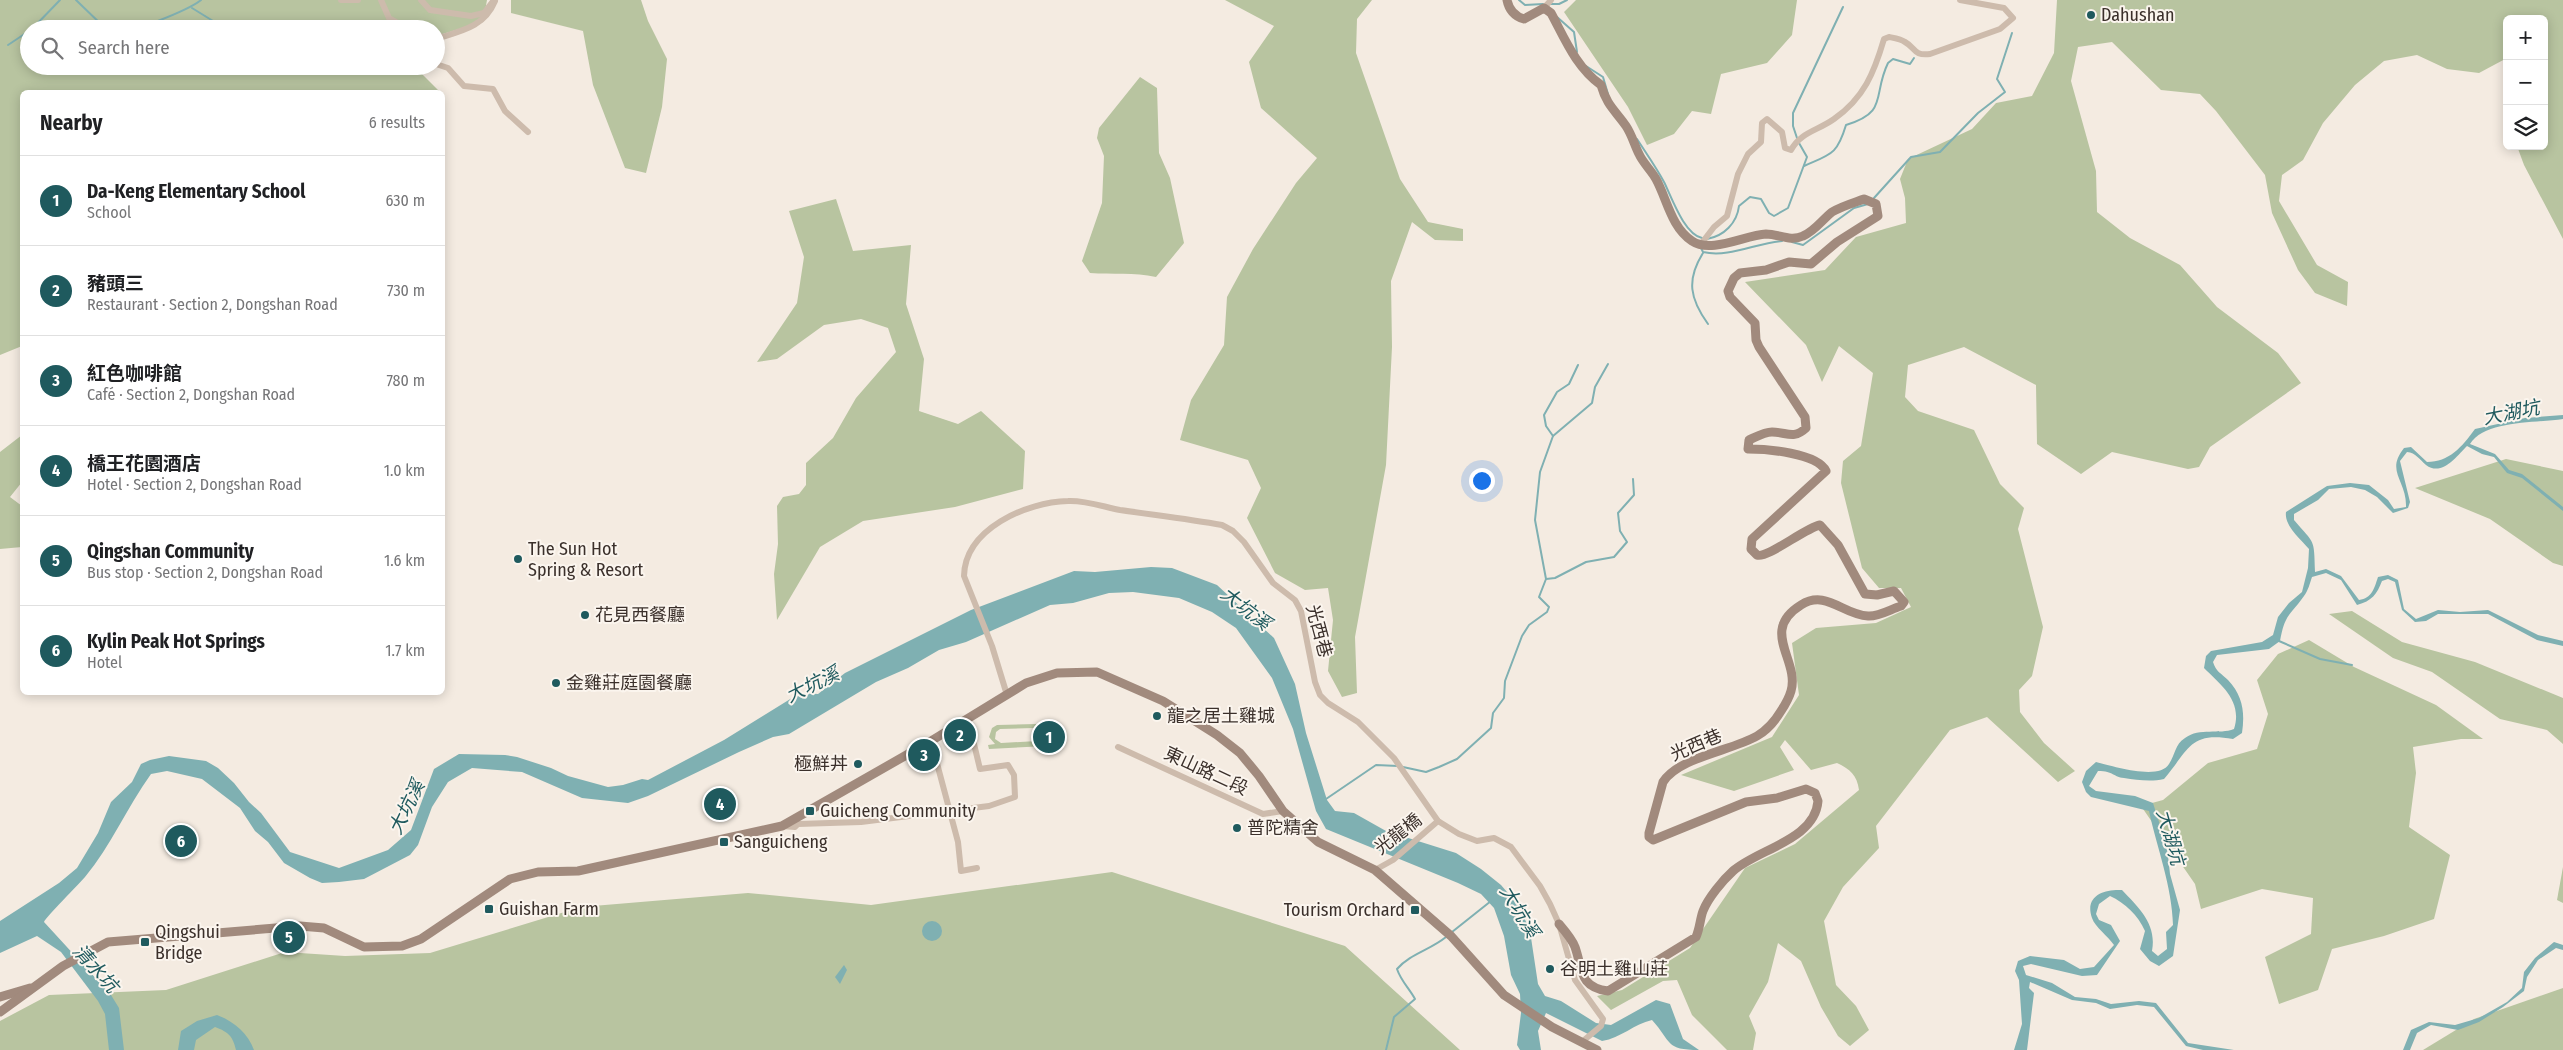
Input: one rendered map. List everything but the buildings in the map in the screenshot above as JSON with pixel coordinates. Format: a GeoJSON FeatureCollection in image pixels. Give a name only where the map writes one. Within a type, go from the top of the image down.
{"type":"FeatureCollection","features":[{"type":"Feature","properties":{"kind":"street"},"geometry":{"type":"LineString","coordinates":[[341,0],[358,0]]}},
{"type":"Feature","properties":{"kind":"street"},"geometry":{"type":"LineString","coordinates":[[381,0],[389,18],[393,20]]}},
{"type":"Feature","properties":{"kind":"street"},"geometry":{"type":"LineString","coordinates":[[422,0],[430,10],[471,16],[484,13],[495,0]]}},
{"type":"Feature","properties":{"kind":"street"},"geometry":{"type":"LineString","coordinates":[[445,35],[467,30],[486,18],[495,0]]}},
{"type":"Feature","properties":{"kind":"street"},"geometry":{"type":"LineString","coordinates":[[1507,0],[1508,7],[1516,16],[1524,19],[1544,8],[1551,0]]}},
{"type":"Feature","properties":{"kind":"street"},"geometry":{"type":"LineString","coordinates":[[1544,8],[1550,13],[1576,60],[1588,75],[1601,85],[1608,104],[1626,124],[1639,155],[1656,178],[1675,220],[1692,241],[1701,244],[1714,227],[1727,216],[1738,174],[1748,154],[1760,142],[1762,123],[1767,119],[1782,132],[1785,148],[1791,150],[1797,138],[1835,119],[1860,95],[1871,79],[1884,39],[1889,37],[1898,39],[1906,42],[1913,51],[1922,55],[1930,54],[2000,29],[2013,18],[2004,8],[1960,0]]}},
{"type":"Feature","properties":{"kind":"street"},"geometry":{"type":"LineString","coordinates":[[445,67],[464,86],[493,89],[505,111],[528,132]]}},
{"type":"Feature","properties":{"kind":"street","name":"光西巷"},"geometry":{"type":"LineString","coordinates":[[1007,695],[992,646],[964,576],[964,564],[972,548],[999,522],[1036,505],[1071,501],[1222,524],[1233,531],[1244,542],[1273,583],[1295,600],[1301,611],[1315,682],[1320,695],[1328,703],[1358,722],[1394,758],[1438,821],[1459,834],[1477,841],[1494,838],[1511,847],[1540,886],[1560,924],[1575,946],[1584,979],[1592,987],[1608,991],[1615,988],[1696,936],[1703,910],[1731,873],[1748,859],[1788,841],[1812,820],[1818,801],[1815,793],[1806,790],[1777,798],[1746,802],[1657,840],[1653,840],[1649,837],[1648,833],[1658,796],[1667,775],[1690,762],[1756,736],[1775,720],[1785,705],[1792,684],[1783,648],[1782,629],[1784,621],[1795,610],[1814,599],[1825,599],[1856,613],[1871,616],[1901,606],[1904,602],[1894,591],[1877,595],[1865,594],[1838,545],[1820,525],[1801,533],[1764,556],[1757,555],[1751,549],[1752,539],[1826,471],[1818,461],[1770,449],[1748,449],[1749,440],[1760,435],[1772,432],[1791,436],[1799,434],[1806,428],[1805,417],[1758,347],[1755,323],[1730,297],[1728,291],[1734,278],[1740,273],[1766,270],[1789,262],[1811,264],[1837,242],[1878,216],[1876,204],[1864,198],[1832,212],[1810,234],[1801,238],[1788,239],[1766,234],[1719,244],[1701,244]]}},
{"type":"Feature","properties":{"kind":"street"},"geometry":{"type":"LineString","coordinates":[[782,826],[1042,676],[1057,672],[1098,672],[1182,711],[1218,735],[1240,753],[1259,776],[1283,811],[1318,842],[1375,870],[1451,936],[1504,995],[1552,1027],[1584,1041],[1597,1050]]}},
{"type":"Feature","properties":{"kind":"street"},"geometry":{"type":"LineString","coordinates":[[0,1012],[81,955],[119,940],[300,926],[324,928],[364,947],[402,946],[421,939],[510,879],[538,872],[578,871],[782,826],[795,827],[798,824],[861,822],[950,811],[989,806],[1015,797],[1014,775],[1008,765],[980,769],[968,719]]}},
{"type":"Feature","properties":{"kind":"street"},"geometry":{"type":"LineString","coordinates":[[930,741],[958,842],[961,871],[977,868]]}},
{"type":"Feature","properties":{"kind":"street","name":"東山路二段"},"geometry":{"type":"LineString","coordinates":[[1118,747],[1263,814],[1283,811]]}},
{"type":"Feature","properties":{"kind":"street","name":"光龍橋"},"geometry":{"type":"LineString","coordinates":[[1375,870],[1393,860],[1438,821]]}},
{"type":"Feature","properties":{"kind":"street","name":"光西巷"},"geometry":{"type":"LineString","coordinates":[[1560,924],[1575,980],[1603,1019],[1601,1026],[1584,1041]]}},
{"type":"Feature","properties":{"kind":"street"},"geometry":{"type":"LineString","coordinates":[[0,996],[35,986]]}},
{"type":"Feature","properties":{"kind":"green space"},"geometry":{"type":"Polygon","coordinates":[[[0,0],[487,0],[483,22],[445,33],[445,20],[20,20],[20,75],[423,75],[438,90],[20,90],[20,347],[0,355],[0,0]]]}},
{"type":"Feature","properties":{"kind":"green space"},"geometry":{"type":"Polygon","coordinates":[[[511,0],[641,0],[648,21],[667,59],[662,107],[646,173],[625,168],[593,85],[583,31],[511,13],[511,0]]]}},
{"type":"Feature","properties":{"kind":"green space"},"geometry":{"type":"Polygon","coordinates":[[[1225,0],[1372,0],[1357,19],[1356,53],[1400,179],[1428,222],[1463,229],[1463,241],[1435,240],[1412,222],[1391,281],[1392,347],[1386,465],[1355,637],[1357,693],[1342,697],[1328,671],[1333,620],[1328,588],[1305,590],[1275,573],[1247,518],[1261,488],[1248,460],[1180,440],[1191,400],[1224,345],[1227,297],[1253,249],[1296,183],[1317,158],[1261,108],[1249,62],[1274,26],[1225,0]]]}},
{"type":"Feature","properties":{"kind":"green space"},"geometry":{"type":"Polygon","coordinates":[[[1576,0],[1797,0],[1792,35],[1767,63],[1721,74],[1711,114],[1692,111],[1674,134],[1647,145],[1628,107],[1564,12],[1576,0]]]}},
{"type":"Feature","properties":{"kind":"green space"},"geometry":{"type":"Polygon","coordinates":[[[2057,0],[2563,0],[2563,239],[2524,165],[2518,150],[2548,150],[2548,15],[2503,15],[2503,60],[2479,73],[2447,69],[2417,55],[2384,61],[2355,85],[2323,123],[2303,160],[2282,175],[2279,201],[2317,265],[2348,282],[2347,306],[2315,293],[2298,270],[2272,213],[2265,175],[2216,111],[2200,94],[2161,90],[2112,42],[2078,47],[2071,81],[2096,171],[2097,212],[2130,238],[2180,265],[2217,307],[2278,353],[2301,383],[2210,447],[2199,467],[2188,469],[2112,452],[2081,474],[2037,444],[2036,385],[1964,347],[1908,365],[1905,397],[1918,411],[1974,430],[2000,484],[2024,508],[2018,529],[2043,627],[2032,676],[2019,690],[2020,712],[2044,743],[2075,771],[2058,782],[1987,717],[1950,730],[1876,826],[1879,848],[1843,887],[1824,921],[1836,985],[1856,1006],[1869,1030],[1850,1046],[1838,1036],[1821,1007],[1801,961],[1778,943],[1768,982],[1749,1016],[1756,1033],[1753,1050],[1727,1050],[1692,1015],[1677,980],[1663,981],[1611,1010],[1597,996],[1622,990],[1690,948],[1745,868],[1795,844],[1859,790],[1855,776],[1846,768],[1837,763],[1811,770],[1785,740],[1780,747],[1794,770],[1734,791],[1681,775],[1772,737],[1799,695],[1792,643],[1816,628],[1876,623],[1911,607],[1901,588],[1879,588],[1862,568],[1841,483],[1843,461],[1861,446],[1873,373],[1839,346],[1822,382],[1806,345],[1745,282],[1825,270],[1856,237],[1906,223],[1905,198],[1900,179],[1908,159],[1972,129],[1996,103],[2032,96],[2054,53],[2057,0]]]}},
{"type":"Feature","properties":{"kind":"green space"},"geometry":{"type":"Polygon","coordinates":[[[1140,77],[1157,88],[1159,153],[1170,178],[1184,243],[1156,277],[1090,273],[1082,261],[1102,203],[1104,156],[1097,138],[1099,128],[1140,77]]]}},
{"type":"Feature","properties":{"kind":"green space"},"geometry":{"type":"Polygon","coordinates":[[[836,199],[853,251],[911,245],[906,304],[924,359],[919,411],[958,424],[981,411],[1025,451],[1023,489],[955,507],[863,521],[820,547],[777,620],[774,574],[778,544],[777,506],[783,497],[799,494],[806,485],[806,463],[833,438],[856,398],[896,352],[888,328],[861,319],[824,325],[777,359],[757,362],[797,303],[804,257],[789,211],[836,199]]]}},
{"type":"Feature","properties":{"kind":"green space"},"geometry":{"type":"Polygon","coordinates":[[[20,437],[20,484],[10,497],[20,504],[20,547],[0,549],[0,452],[20,437]]]}},
{"type":"Feature","properties":{"kind":"green space"},"geometry":{"type":"Polygon","coordinates":[[[2506,459],[2563,471],[2563,566],[2553,563],[2490,519],[2415,488],[2506,459]]]}},
{"type":"Feature","properties":{"kind":"green space"},"geometry":{"type":"Polygon","coordinates":[[[2352,611],[2402,642],[2475,662],[2563,698],[2563,744],[2547,730],[2500,719],[2432,672],[2393,658],[2329,614],[2352,611]]]}},
{"type":"Feature","properties":{"kind":"green space"},"geometry":{"type":"Polygon","coordinates":[[[2309,640],[2354,667],[2436,705],[2483,739],[2461,739],[2413,747],[2416,773],[2409,827],[2450,855],[2434,919],[2384,936],[2332,949],[2318,990],[2279,1004],[2265,957],[2311,934],[2313,898],[2262,889],[2201,909],[2195,884],[2141,806],[2163,800],[2208,763],[2257,749],[2268,714],[2257,680],[2278,654],[2309,640]]]}},
{"type":"Feature","properties":{"kind":"green space"},"geometry":{"type":"Polygon","coordinates":[[[1036,724],[1044,731],[1046,738],[1043,742],[1047,746],[989,749],[988,745],[995,744],[989,737],[992,728],[997,725],[1036,724]],[[1034,728],[1000,729],[996,732],[995,739],[1001,743],[1037,741],[1041,738],[1041,733],[1034,728]]]}},
{"type":"Feature","properties":{"kind":"green space"},"geometry":{"type":"Polygon","coordinates":[[[2563,867],[2563,903],[2557,900],[2563,867]]]}},
{"type":"Feature","properties":{"kind":"green space"},"geometry":{"type":"Polygon","coordinates":[[[1112,872],[1345,946],[1460,1050],[0,1050],[0,1021],[49,995],[166,990],[285,952],[345,956],[430,953],[581,907],[748,893],[871,905],[1112,872]]]}},
{"type":"Feature","properties":{"kind":"green space"},"geometry":{"type":"Polygon","coordinates":[[[2563,988],[2563,1050],[2423,1050],[2474,1019],[2563,988]]]}},
{"type":"Feature","properties":{"kind":"water"},"geometry":{"type":"Polygon","coordinates":[[[2563,415],[2563,419],[2526,422],[2499,427],[2477,436],[2470,444],[2495,454],[2509,470],[2522,474],[2563,507],[2563,511],[2522,478],[2507,473],[2494,457],[2482,454],[2467,446],[2449,464],[2438,468],[2426,465],[2415,455],[2407,452],[2400,461],[2410,502],[2408,508],[2393,513],[2377,497],[2365,490],[2351,487],[2329,489],[2318,500],[2294,514],[2294,520],[2312,542],[2315,572],[2326,569],[2341,576],[2359,600],[2370,595],[2378,577],[2388,575],[2398,580],[2404,609],[2416,619],[2438,610],[2460,612],[2488,610],[2538,635],[2563,641],[2563,646],[2537,640],[2488,614],[2438,614],[2426,621],[2415,622],[2402,610],[2395,582],[2388,579],[2382,581],[2376,593],[2370,599],[2357,605],[2341,580],[2326,573],[2312,577],[2305,594],[2286,620],[2280,641],[2269,649],[2217,655],[2213,662],[2217,670],[2233,686],[2240,699],[2243,712],[2242,733],[2233,739],[2218,737],[2198,740],[2185,751],[2164,779],[2149,781],[2120,777],[2098,771],[2089,786],[2096,791],[2135,796],[2153,803],[2167,847],[2170,874],[2180,910],[2173,956],[2159,966],[2150,961],[2140,949],[2145,931],[2139,920],[2121,902],[2110,896],[2099,904],[2096,914],[2099,920],[2111,925],[2120,941],[2097,975],[2082,976],[2031,964],[2023,966],[2026,975],[2052,983],[2075,997],[2096,999],[2111,1004],[2139,1001],[2156,1003],[2188,1043],[2234,1050],[2203,1050],[2186,1046],[2154,1007],[2137,1005],[2110,1009],[2096,1003],[2072,1000],[2030,982],[2029,988],[2034,993],[2027,1050],[2014,1050],[2022,1024],[2019,980],[2015,971],[2018,961],[2030,956],[2064,960],[2080,969],[2094,967],[2114,945],[2092,918],[2091,904],[2098,895],[2103,892],[2122,890],[2140,910],[2149,925],[2153,941],[2152,951],[2158,956],[2167,949],[2166,932],[2173,925],[2172,910],[2149,811],[2091,797],[2086,792],[2082,782],[2086,771],[2096,762],[2135,771],[2146,772],[2164,769],[2169,764],[2179,743],[2185,738],[2197,733],[2234,729],[2236,710],[2233,702],[2229,694],[2204,668],[2206,656],[2211,651],[2262,642],[2273,635],[2278,617],[2289,603],[2302,592],[2308,568],[2309,549],[2290,527],[2286,512],[2327,486],[2350,483],[2369,485],[2388,500],[2394,509],[2406,507],[2396,464],[2404,448],[2411,447],[2427,462],[2435,461],[2454,452],[2475,429],[2525,418],[2563,415]]]}},
{"type":"Feature","properties":{"kind":"water","name":"大坑溪"},"geometry":{"type":"Polygon","coordinates":[[[1151,567],[1172,568],[1217,585],[1274,638],[1295,684],[1306,733],[1327,800],[1335,811],[1354,813],[1386,831],[1456,853],[1501,885],[1519,906],[1530,931],[1538,984],[1545,996],[1561,1001],[1596,1023],[1611,1025],[1656,1000],[1670,1004],[1683,1039],[1699,1050],[1688,1050],[1674,1046],[1652,1020],[1602,1041],[1546,1013],[1538,1031],[1541,1050],[1520,1050],[1517,1045],[1521,1013],[1520,994],[1511,975],[1504,936],[1494,908],[1481,894],[1458,883],[1326,829],[1316,811],[1293,729],[1272,678],[1236,628],[1212,612],[1179,598],[1133,592],[1109,593],[1073,603],[1050,605],[966,642],[939,650],[908,668],[876,682],[789,734],[773,737],[648,796],[628,803],[582,798],[522,772],[472,768],[448,782],[432,807],[418,845],[410,855],[364,879],[322,883],[310,878],[284,863],[268,842],[255,831],[240,808],[202,779],[167,771],[151,774],[94,865],[44,922],[111,995],[119,1008],[124,1050],[109,1050],[105,1014],[98,1001],[61,952],[37,936],[0,953],[0,921],[59,883],[77,868],[98,833],[111,802],[132,782],[141,764],[150,760],[169,756],[206,761],[218,768],[234,783],[249,802],[261,813],[290,852],[339,868],[388,850],[411,830],[434,769],[459,754],[517,757],[551,768],[568,776],[608,787],[642,779],[648,780],[724,740],[800,693],[818,694],[845,673],[971,610],[1074,571],[1095,572],[1151,567]]]}},
{"type":"Feature","properties":{"kind":"water"},"geometry":{"type":"Polygon","coordinates":[[[932,921],[939,924],[942,931],[939,938],[932,941],[925,938],[922,931],[925,924],[932,921]]]}},
{"type":"Feature","properties":{"kind":"water"},"geometry":{"type":"Polygon","coordinates":[[[2554,942],[2563,945],[2563,950],[2556,948],[2538,960],[2527,977],[2524,991],[2503,1007],[2479,1022],[2458,1030],[2431,1025],[2417,1033],[2410,1050],[2403,1050],[2411,1030],[2429,1022],[2455,1025],[2479,1018],[2507,1002],[2522,988],[2524,972],[2535,958],[2554,942]]]}},
{"type":"Feature","properties":{"kind":"water"},"geometry":{"type":"Polygon","coordinates":[[[844,965],[847,970],[840,984],[835,977],[844,965]]]}},
{"type":"Feature","properties":{"kind":"water"},"geometry":{"type":"Polygon","coordinates":[[[217,1015],[239,1028],[248,1038],[254,1050],[236,1050],[230,1036],[215,1027],[196,1040],[194,1050],[178,1050],[181,1031],[197,1021],[217,1015]]]}},
{"type":"Feature","properties":{"kind":"waterway"},"geometry":{"type":"LineString","coordinates":[[41,20],[60,0]]}},
{"type":"Feature","properties":{"kind":"waterway"},"geometry":{"type":"LineString","coordinates":[[76,0],[97,20]]}},
{"type":"Feature","properties":{"kind":"waterway"},"geometry":{"type":"LineString","coordinates":[[160,20],[180,12],[201,0]]}},
{"type":"Feature","properties":{"kind":"waterway"},"geometry":{"type":"LineString","coordinates":[[1519,0],[1525,5],[1543,4]]}},
{"type":"Feature","properties":{"kind":"waterway"},"geometry":{"type":"LineString","coordinates":[[1550,4],[1559,4],[1567,0]]}},
{"type":"Feature","properties":{"kind":"waterway"},"geometry":{"type":"LineString","coordinates":[[1797,138],[1793,126],[1793,113],[1843,7]]}},
{"type":"Feature","properties":{"kind":"waterway"},"geometry":{"type":"LineString","coordinates":[[192,8],[211,20]]}},
{"type":"Feature","properties":{"kind":"waterway"},"geometry":{"type":"LineString","coordinates":[[1557,17],[1574,32],[1577,52]]}},
{"type":"Feature","properties":{"kind":"waterway"},"geometry":{"type":"LineString","coordinates":[[1874,198],[1911,157],[1940,152],[1978,113],[2005,92],[1997,79],[2012,33]]}},
{"type":"Feature","properties":{"kind":"waterway"},"geometry":{"type":"LineString","coordinates":[[8,45],[20,37]]}},
{"type":"Feature","properties":{"kind":"waterway"},"geometry":{"type":"LineString","coordinates":[[1804,166],[1832,152],[1843,135],[1846,125],[1859,120],[1874,108],[1888,63],[1893,59],[1910,64],[1914,58]]}},
{"type":"Feature","properties":{"kind":"waterway"},"geometry":{"type":"LineString","coordinates":[[1586,66],[1603,77],[1608,94]]}},
{"type":"Feature","properties":{"kind":"waterway"},"geometry":{"type":"LineString","coordinates":[[1637,139],[1661,176],[1684,223],[1690,230],[1702,238]]}},
{"type":"Feature","properties":{"kind":"waterway"},"geometry":{"type":"LineString","coordinates":[[1707,239],[1719,235],[1729,228],[1736,218],[1739,206],[1750,197],[1761,199],[1769,213],[1774,216],[1788,208],[1807,157],[1799,143]]}},
{"type":"Feature","properties":{"kind":"waterway"},"geometry":{"type":"LineString","coordinates":[[1792,242],[1803,245],[1854,208],[1868,204]]}},
{"type":"Feature","properties":{"kind":"waterway"},"geometry":{"type":"LineString","coordinates":[[1701,248],[1703,252],[1723,253],[1782,241]]}},
{"type":"Feature","properties":{"kind":"waterway"},"geometry":{"type":"LineString","coordinates":[[1703,253],[1694,272],[1692,289],[1697,306],[1708,324]]}},
{"type":"Feature","properties":{"kind":"waterway"},"geometry":{"type":"LineString","coordinates":[[1403,767],[1426,772],[1439,767],[1457,759],[1491,728],[1493,713],[1504,698],[1505,681],[1522,636],[1529,625],[1547,612],[1549,607],[1539,597],[1546,579],[1535,520],[1540,472],[1553,436],[1592,403],[1595,387],[1608,364]]}},
{"type":"Feature","properties":{"kind":"waterway"},"geometry":{"type":"LineString","coordinates":[[1553,436],[1546,426],[1544,415],[1557,392],[1569,384],[1578,365]]}},
{"type":"Feature","properties":{"kind":"waterway"},"geometry":{"type":"LineString","coordinates":[[1546,579],[1555,578],[1586,562],[1614,557],[1627,542],[1620,531],[1618,513],[1634,495],[1633,479]]}},
{"type":"Feature","properties":{"kind":"waterway"},"geometry":{"type":"LineString","coordinates":[[2279,641],[2320,659],[2352,665]]}},
{"type":"Feature","properties":{"kind":"waterway"},"geometry":{"type":"LineString","coordinates":[[1326,799],[1376,765],[1398,766]]}},
{"type":"Feature","properties":{"kind":"waterway","name":"大坑溪"},"geometry":{"type":"LineString","coordinates":[[1452,932],[1491,901]]}},
{"type":"Feature","properties":{"kind":"waterway"},"geometry":{"type":"LineString","coordinates":[[1386,1050],[1394,1017],[1415,999],[1397,969],[1408,960],[1446,937]]}},
{"type":"Feature","properties":{"kind":"place","name":"Dahushan"},"geometry":{"type":"Point","coordinates":[2091,15]}},
{"type":"Feature","properties":{"kind":"place","name":"The Sun Hot Spring & Resort"},"geometry":{"type":"Point","coordinates":[518,559]}},
{"type":"Feature","properties":{"kind":"place","name":"花見西餐廳"},"geometry":{"type":"Point","coordinates":[585,615]}},
{"type":"Feature","properties":{"kind":"place","name":"金雞莊庭園餐廳"},"geometry":{"type":"Point","coordinates":[556,683]}},
{"type":"Feature","properties":{"kind":"place","name":"龍之居土雞城"},"geometry":{"type":"Point","coordinates":[1157,716]}},
{"type":"Feature","properties":{"kind":"place","name":"豬頭三"},"geometry":{"type":"Point","coordinates":[960,735]}},
{"type":"Feature","properties":{"kind":"place","name":"Da-Keng Elementary School"},"geometry":{"type":"Point","coordinates":[1049,737]}},
{"type":"Feature","properties":{"kind":"place","name":"紅色咖啡館"},"geometry":{"type":"Point","coordinates":[924,755]}},
{"type":"Feature","properties":{"kind":"place","name":"極鮮丼"},"geometry":{"type":"Point","coordinates":[858,764]}},
{"type":"Feature","properties":{"kind":"place","name":"橋王花園酒店"},"geometry":{"type":"Point","coordinates":[720,804]}},
{"type":"Feature","properties":{"kind":"place","name":"Guicheng Community"},"geometry":{"type":"Point","coordinates":[810,811]}},
{"type":"Feature","properties":{"kind":"place","name":"普陀精舍"},"geometry":{"type":"Point","coordinates":[1237,828]}},
{"type":"Feature","properties":{"kind":"place","name":"Kylin Peak Hot Springs"},"geometry":{"type":"Point","coordinates":[181,841]}},
{"type":"Feature","properties":{"kind":"place","name":"Sanguicheng"},"geometry":{"type":"Point","coordinates":[724,842]}},
{"type":"Feature","properties":{"kind":"place","name":"Guishan Farm"},"geometry":{"type":"Point","coordinates":[489,909]}},
{"type":"Feature","properties":{"kind":"place","name":"Tourism Orchard"},"geometry":{"type":"Point","coordinates":[1415,910]}},
{"type":"Feature","properties":{"kind":"place","name":"Qingshan Community"},"geometry":{"type":"Point","coordinates":[289,937]}},
{"type":"Feature","properties":{"kind":"place","name":"Qingshui Bridge"},"geometry":{"type":"Point","coordinates":[145,942]}},
{"type":"Feature","properties":{"kind":"place","name":"谷明土雞山莊"},"geometry":{"type":"Point","coordinates":[1550,969]}},
{"type":"Feature","properties":{"kind":"water label","name":"大湖坑"},"geometry":{"type":"Point","coordinates":[2511,412]}},
{"type":"Feature","properties":{"kind":"water label","name":"大湖坑"},"geometry":{"type":"Point","coordinates":[2171,837]}},
{"type":"Feature","properties":{"kind":"water label","name":"清水坑"},"geometry":{"type":"Point","coordinates":[96,968]}}]}
